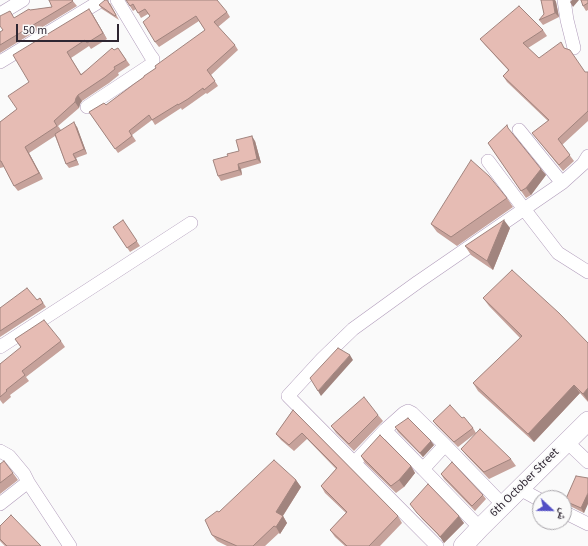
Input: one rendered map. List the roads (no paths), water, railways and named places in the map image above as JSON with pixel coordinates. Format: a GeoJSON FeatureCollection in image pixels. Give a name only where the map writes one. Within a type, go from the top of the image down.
{"type":"FeatureCollection","features":[{"type":"Feature","properties":{"kind":"street"},"geometry":{"type":"LineString","coordinates":[[0,14],[23,0]]}},
{"type":"Feature","properties":{"kind":"street"},"geometry":{"type":"LineString","coordinates":[[0,62],[102,0]]}},
{"type":"Feature","properties":{"kind":"street"},"geometry":{"type":"LineString","coordinates":[[87,107],[153,62],[153,59],[117,0]]}},
{"type":"Feature","properties":{"kind":"street"},"geometry":{"type":"LineString","coordinates":[[564,0],[574,48]]}},
{"type":"Feature","properties":{"kind":"street"},"geometry":{"type":"LineString","coordinates":[[519,130],[562,183]]}},
{"type":"Feature","properties":{"kind":"street"},"geometry":{"type":"LineString","coordinates":[[488,161],[558,253],[588,272]]}},
{"type":"Feature","properties":{"kind":"street"},"geometry":{"type":"LineString","coordinates":[[437,546],[288,396],[322,359],[353,329],[418,282],[562,183],[586,164]]}},
{"type":"Feature","properties":{"kind":"street"},"geometry":{"type":"LineString","coordinates":[[0,347],[191,223]]}},
{"type":"Feature","properties":{"kind":"street"},"geometry":{"type":"LineString","coordinates":[[354,463],[385,430],[404,413],[412,413],[503,505]]}},
{"type":"Feature","properties":{"kind":"street","name":"6th October Street"},"geometry":{"type":"LineString","coordinates":[[463,546],[588,421]]}},
{"type":"Feature","properties":{"kind":"street"},"geometry":{"type":"LineString","coordinates":[[385,430],[480,528]]}},
{"type":"Feature","properties":{"kind":"street"},"geometry":{"type":"LineString","coordinates":[[567,442],[588,462]]}},
{"type":"Feature","properties":{"kind":"street"},"geometry":{"type":"LineString","coordinates":[[423,469],[445,445]]}},
{"type":"Feature","properties":{"kind":"street"},"geometry":{"type":"LineString","coordinates":[[0,451],[9,456],[24,474],[70,546]]}},
{"type":"Feature","properties":{"kind":"street"},"geometry":{"type":"LineString","coordinates":[[0,504],[28,482]]}},
{"type":"Feature","properties":{"kind":"street"},"geometry":{"type":"LineString","coordinates":[[520,489],[532,496]]}},
{"type":"Feature","properties":{"kind":"street"},"geometry":{"type":"LineString","coordinates":[[572,516],[588,524]]}}]}
